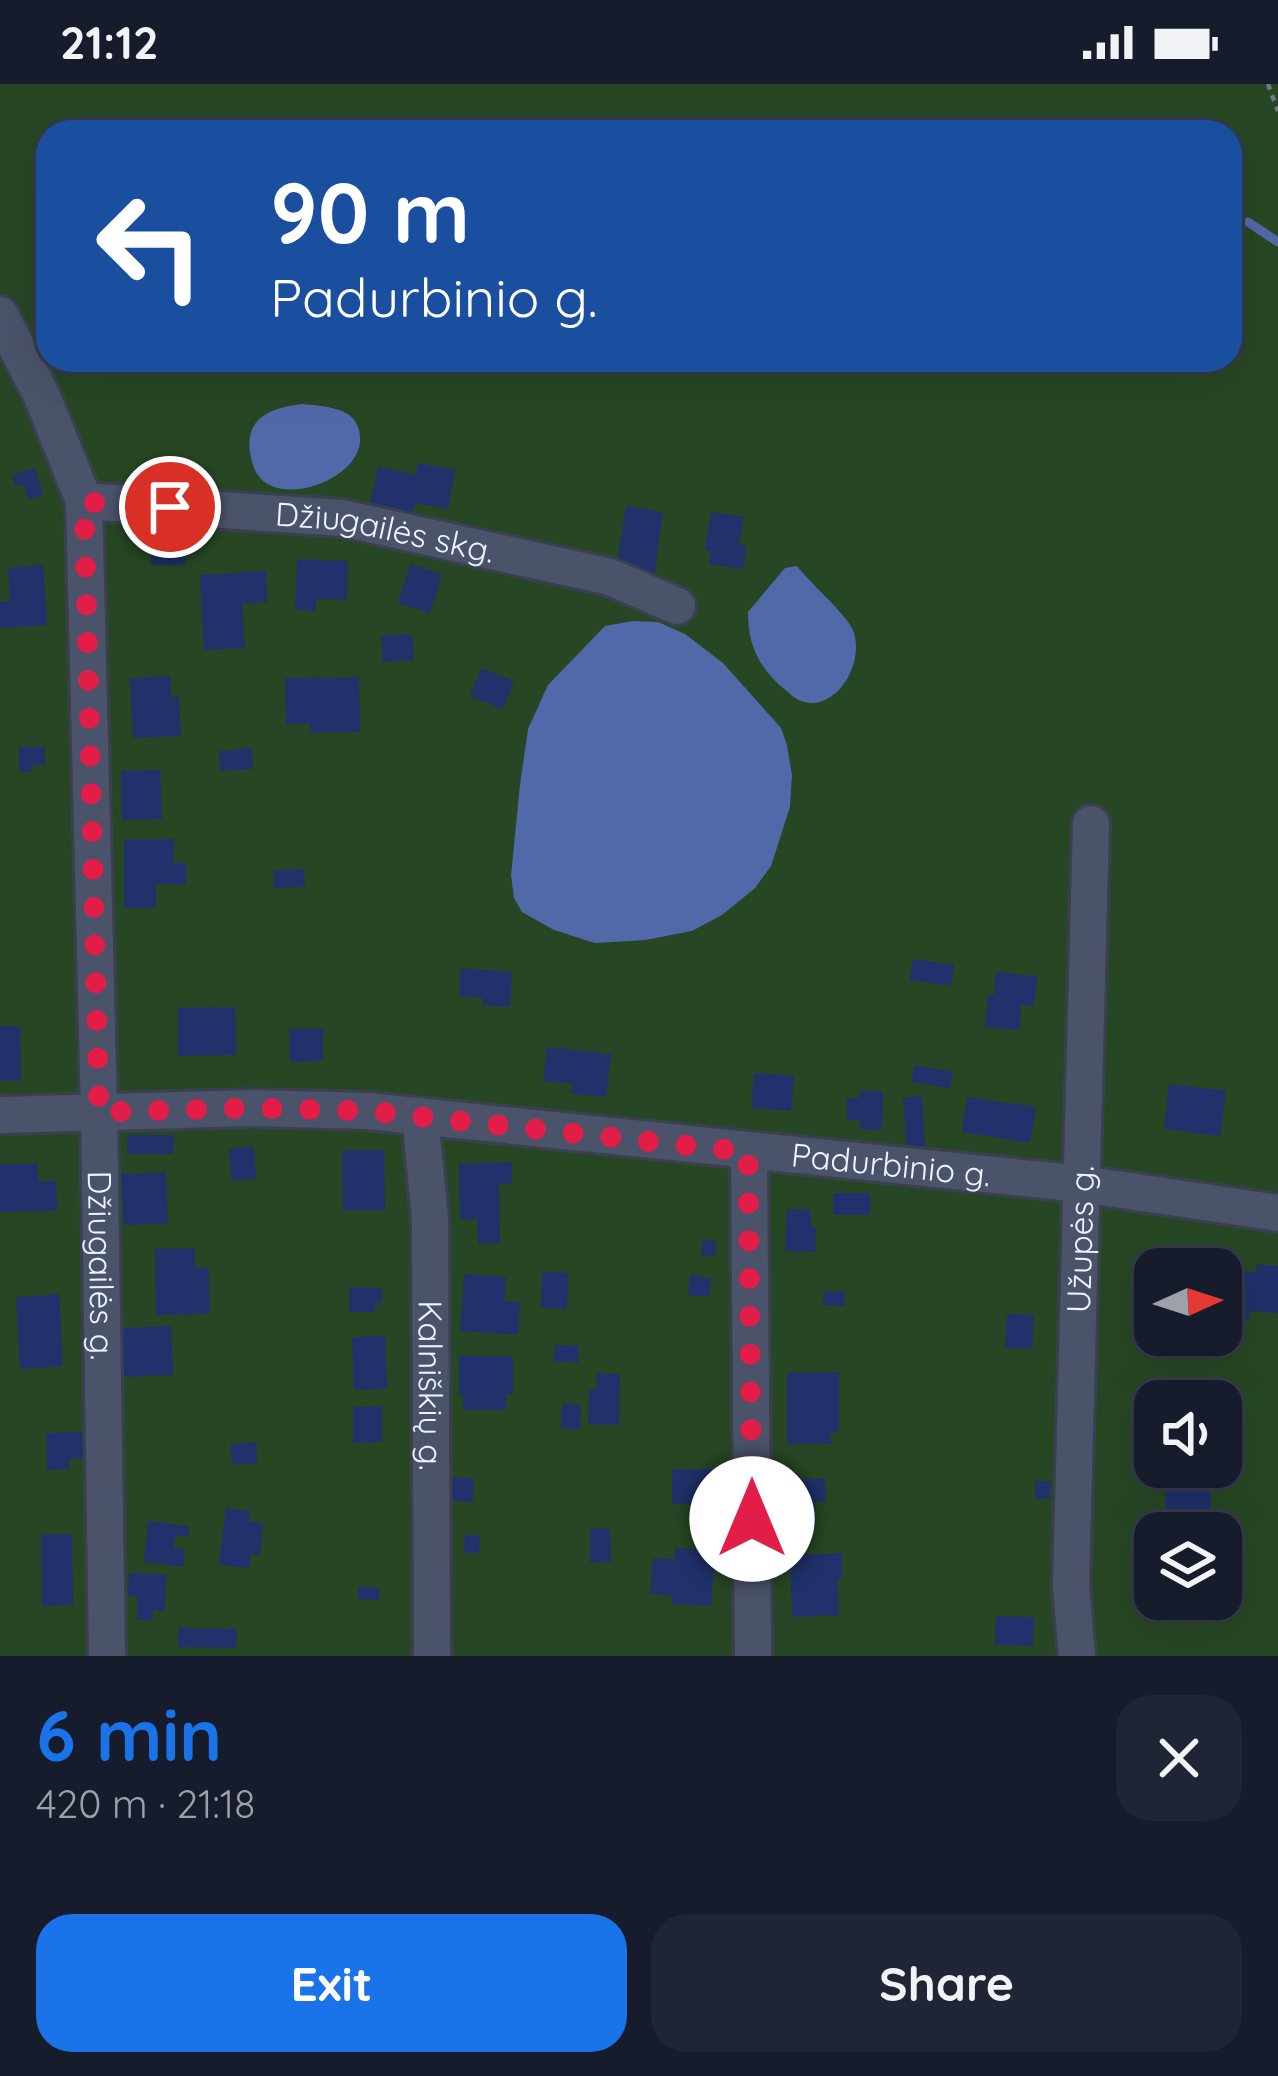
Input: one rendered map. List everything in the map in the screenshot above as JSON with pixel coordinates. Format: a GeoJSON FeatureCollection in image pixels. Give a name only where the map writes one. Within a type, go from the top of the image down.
{"type":"FeatureCollection","features":[{"type":"Feature","properties":{"kind":"street","name":"Džiugailės g."},"geometry":{"type":"LineString","coordinates":[[0,315],[42,396],[84,502],[107,1656]]}},
{"type":"Feature","properties":{"kind":"street","name":"Džiugailės skg."},"geometry":{"type":"LineString","coordinates":[[84,502],[343,518],[610,577],[677,605]]}},
{"type":"Feature","properties":{"kind":"street","name":"Užupės g."},"geometry":{"type":"LineString","coordinates":[[1076,1656],[1071,1585],[1091,824]]}},
{"type":"Feature","properties":{"kind":"street","name":"Padurbinio g."},"geometry":{"type":"LineString","coordinates":[[0,1115],[252,1108],[368,1111],[1082,1184],[1278,1213]]}},
{"type":"Feature","properties":{"kind":"street","name":"Kalniškių g."},"geometry":{"type":"LineString","coordinates":[[420,1116],[430,1219],[432,1656]]}},
{"type":"Feature","properties":{"kind":"street"},"geometry":{"type":"LineString","coordinates":[[748,1152],[753,1656]]}},
{"type":"Feature","properties":{"kind":"path"},"geometry":{"type":"LineString","coordinates":[[1268,84],[1278,111]]}},
{"type":"Feature","properties":{"kind":"green space"},"geometry":{"type":"Polygon","coordinates":[[[0,84],[1278,84],[1278,1656],[0,1656],[0,84]],[[528,729],[511,875],[646,940],[692,931],[722,915],[770,866],[790,807],[787,745],[528,729]]]}},
{"type":"Feature","properties":{"kind":"water"},"geometry":{"type":"Polygon","coordinates":[[[302,404],[351,417],[359,432],[358,451],[350,464],[322,483],[305,488],[273,487],[254,467],[252,431],[262,416],[302,404]]]}},
{"type":"Feature","properties":{"kind":"water"},"geometry":{"type":"Polygon","coordinates":[[[797,566],[843,615],[856,641],[849,676],[834,695],[813,703],[796,699],[770,675],[753,647],[749,625],[748,612],[785,568],[797,566]]]}},
{"type":"Feature","properties":{"kind":"water"},"geometry":{"type":"Polygon","coordinates":[[[658,622],[685,634],[723,663],[781,728],[792,775],[790,807],[771,866],[755,888],[722,915],[692,931],[595,943],[554,930],[522,912],[514,898],[511,875],[520,785],[528,729],[548,685],[605,626],[658,622]]]}},
{"type":"Feature","properties":{"kind":"building"},"geometry":{"type":"Polygon","coordinates":[[[418,463],[455,470],[448,509],[415,503],[413,514],[370,505],[378,467],[416,475],[418,463]]]}},
{"type":"Feature","properties":{"kind":"building"},"geometry":{"type":"Polygon","coordinates":[[[35,468],[43,495],[28,499],[24,484],[15,486],[12,475],[35,468]]]}},
{"type":"Feature","properties":{"kind":"building"},"geometry":{"type":"Polygon","coordinates":[[[626,506],[663,512],[654,576],[616,570],[626,506]]]}},
{"type":"Feature","properties":{"kind":"building"},"geometry":{"type":"Polygon","coordinates":[[[711,512],[744,517],[739,545],[746,546],[743,569],[709,564],[711,551],[705,550],[711,512]]]}},
{"type":"Feature","properties":{"kind":"building"},"geometry":{"type":"Polygon","coordinates":[[[151,540],[186,540],[185,565],[151,565],[151,540]]]}},
{"type":"Feature","properties":{"kind":"building"},"geometry":{"type":"Polygon","coordinates":[[[297,559],[348,561],[347,600],[316,599],[316,611],[295,610],[297,559]]]}},
{"type":"Feature","properties":{"kind":"building"},"geometry":{"type":"Polygon","coordinates":[[[410,564],[442,574],[430,613],[398,603],[410,564]]]}},
{"type":"Feature","properties":{"kind":"building"},"geometry":{"type":"Polygon","coordinates":[[[43,565],[47,625],[0,628],[0,602],[10,601],[8,568],[43,565]]]}},
{"type":"Feature","properties":{"kind":"building"},"geometry":{"type":"Polygon","coordinates":[[[266,571],[267,602],[242,604],[245,648],[204,650],[200,575],[266,571]]]}},
{"type":"Feature","properties":{"kind":"building"},"geometry":{"type":"Polygon","coordinates":[[[412,634],[414,660],[383,662],[381,636],[412,634]]]}},
{"type":"Feature","properties":{"kind":"building"},"geometry":{"type":"Polygon","coordinates":[[[481,668],[514,681],[503,709],[470,696],[481,668]]]}},
{"type":"Feature","properties":{"kind":"building"},"geometry":{"type":"Polygon","coordinates":[[[170,676],[171,697],[179,697],[181,736],[133,738],[130,678],[170,676]]]}},
{"type":"Feature","properties":{"kind":"building"},"geometry":{"type":"Polygon","coordinates":[[[359,677],[360,732],[311,733],[310,724],[286,724],[285,678],[359,677]]]}},
{"type":"Feature","properties":{"kind":"building"},"geometry":{"type":"Polygon","coordinates":[[[19,747],[45,747],[45,765],[31,765],[31,772],[19,772],[19,747]]]}},
{"type":"Feature","properties":{"kind":"building"},"geometry":{"type":"Polygon","coordinates":[[[252,748],[253,769],[220,771],[219,751],[252,748]]]}},
{"type":"Feature","properties":{"kind":"building"},"geometry":{"type":"Polygon","coordinates":[[[160,770],[162,819],[122,820],[121,771],[160,770]]]}},
{"type":"Feature","properties":{"kind":"building"},"geometry":{"type":"Polygon","coordinates":[[[124,839],[174,839],[173,863],[186,863],[186,884],[156,884],[156,908],[124,908],[124,839]]]}},
{"type":"Feature","properties":{"kind":"building"},"geometry":{"type":"Polygon","coordinates":[[[304,869],[305,887],[274,888],[274,870],[304,869]]]}},
{"type":"Feature","properties":{"kind":"building"},"geometry":{"type":"Polygon","coordinates":[[[913,959],[954,965],[951,986],[910,980],[913,959]]]}},
{"type":"Feature","properties":{"kind":"building"},"geometry":{"type":"Polygon","coordinates":[[[461,968],[512,972],[510,1007],[483,1005],[483,998],[459,996],[461,968]]]}},
{"type":"Feature","properties":{"kind":"building"},"geometry":{"type":"Polygon","coordinates":[[[996,972],[1037,976],[1034,1006],[1021,1005],[1019,1030],[985,1027],[996,972]]]}},
{"type":"Feature","properties":{"kind":"building"},"geometry":{"type":"Polygon","coordinates":[[[235,1007],[236,1055],[178,1056],[178,1008],[235,1007]]]}},
{"type":"Feature","properties":{"kind":"building"},"geometry":{"type":"Polygon","coordinates":[[[0,1026],[20,1026],[21,1081],[0,1081],[0,1026]]]}},
{"type":"Feature","properties":{"kind":"building"},"geometry":{"type":"Polygon","coordinates":[[[323,1028],[323,1061],[290,1062],[289,1029],[323,1028]]]}},
{"type":"Feature","properties":{"kind":"building"},"geometry":{"type":"Polygon","coordinates":[[[547,1047],[611,1054],[606,1097],[571,1094],[573,1084],[543,1081],[547,1047]]]}},
{"type":"Feature","properties":{"kind":"building"},"geometry":{"type":"Polygon","coordinates":[[[914,1065],[953,1072],[950,1088],[912,1082],[914,1065]]]}},
{"type":"Feature","properties":{"kind":"building"},"geometry":{"type":"Polygon","coordinates":[[[754,1073],[794,1076],[791,1111],[751,1108],[754,1073]]]}},
{"type":"Feature","properties":{"kind":"building"},"geometry":{"type":"Polygon","coordinates":[[[1169,1084],[1226,1091],[1220,1136],[1164,1129],[1169,1084]]]}},
{"type":"Feature","properties":{"kind":"building"},"geometry":{"type":"Polygon","coordinates":[[[860,1091],[883,1091],[882,1130],[860,1129],[861,1120],[847,1120],[847,1098],[859,1098],[860,1091]]]}},
{"type":"Feature","properties":{"kind":"building"},"geometry":{"type":"Polygon","coordinates":[[[922,1096],[925,1148],[907,1150],[903,1098],[922,1096]]]}},
{"type":"Feature","properties":{"kind":"building"},"geometry":{"type":"Polygon","coordinates":[[[967,1097],[1036,1107],[1030,1143],[962,1132],[967,1097]]]}},
{"type":"Feature","properties":{"kind":"building"},"geometry":{"type":"Polygon","coordinates":[[[128,1135],[174,1135],[173,1154],[127,1154],[128,1135]]]}},
{"type":"Feature","properties":{"kind":"building"},"geometry":{"type":"Polygon","coordinates":[[[254,1147],[256,1179],[232,1180],[229,1149],[254,1147]]]}},
{"type":"Feature","properties":{"kind":"building"},"geometry":{"type":"Polygon","coordinates":[[[342,1150],[384,1150],[385,1210],[343,1210],[342,1150]]]}},
{"type":"Feature","properties":{"kind":"building"},"geometry":{"type":"Polygon","coordinates":[[[512,1162],[512,1183],[499,1184],[500,1243],[478,1244],[477,1219],[460,1220],[459,1164],[512,1162]]]}},
{"type":"Feature","properties":{"kind":"building"},"geometry":{"type":"Polygon","coordinates":[[[0,1164],[38,1164],[38,1181],[56,1181],[57,1211],[0,1212],[0,1164]]]}},
{"type":"Feature","properties":{"kind":"building"},"geometry":{"type":"Polygon","coordinates":[[[166,1172],[168,1223],[124,1225],[121,1174],[166,1172]]]}},
{"type":"Feature","properties":{"kind":"building"},"geometry":{"type":"Polygon","coordinates":[[[833,1193],[870,1193],[870,1215],[833,1215],[833,1193]]]}},
{"type":"Feature","properties":{"kind":"building"},"geometry":{"type":"Polygon","coordinates":[[[787,1209],[811,1210],[815,1252],[785,1251],[787,1209]]]}},
{"type":"Feature","properties":{"kind":"building"},"geometry":{"type":"Polygon","coordinates":[[[702,1240],[716,1241],[715,1256],[701,1255],[702,1240]]]}},
{"type":"Feature","properties":{"kind":"building"},"geometry":{"type":"Polygon","coordinates":[[[195,1248],[195,1268],[209,1268],[210,1314],[156,1315],[155,1249],[195,1248]]]}},
{"type":"Feature","properties":{"kind":"building"},"geometry":{"type":"Polygon","coordinates":[[[1257,1264],[1278,1266],[1278,1313],[1250,1311],[1249,1320],[1242,1320],[1242,1271],[1256,1272],[1257,1264]]]}},
{"type":"Feature","properties":{"kind":"building"},"geometry":{"type":"Polygon","coordinates":[[[542,1272],[568,1273],[567,1309],[541,1308],[542,1272]]]}},
{"type":"Feature","properties":{"kind":"building"},"geometry":{"type":"Polygon","coordinates":[[[464,1274],[506,1277],[504,1301],[520,1302],[518,1335],[460,1331],[464,1274]]]}},
{"type":"Feature","properties":{"kind":"building"},"geometry":{"type":"Polygon","coordinates":[[[690,1275],[711,1278],[709,1297],[688,1295],[690,1275]]]}},
{"type":"Feature","properties":{"kind":"building"},"geometry":{"type":"Polygon","coordinates":[[[349,1287],[382,1288],[382,1303],[375,1303],[375,1312],[349,1312],[349,1287]]]}},
{"type":"Feature","properties":{"kind":"building"},"geometry":{"type":"Polygon","coordinates":[[[824,1291],[845,1292],[844,1306],[823,1305],[824,1291]]]}},
{"type":"Feature","properties":{"kind":"building"},"geometry":{"type":"Polygon","coordinates":[[[59,1294],[63,1366],[20,1369],[16,1297],[59,1294]]]}},
{"type":"Feature","properties":{"kind":"building"},"geometry":{"type":"Polygon","coordinates":[[[1007,1314],[1034,1315],[1032,1349],[1005,1348],[1007,1314]]]}},
{"type":"Feature","properties":{"kind":"building"},"geometry":{"type":"Polygon","coordinates":[[[171,1326],[173,1375],[121,1377],[120,1328],[171,1326]]]}},
{"type":"Feature","properties":{"kind":"building"},"geometry":{"type":"Polygon","coordinates":[[[385,1336],[387,1389],[354,1390],[352,1337],[385,1336]]]}},
{"type":"Feature","properties":{"kind":"building"},"geometry":{"type":"Polygon","coordinates":[[[555,1345],[579,1346],[578,1363],[554,1361],[555,1345]]]}},
{"type":"Feature","properties":{"kind":"building"},"geometry":{"type":"Polygon","coordinates":[[[459,1356],[513,1356],[513,1395],[506,1394],[506,1410],[463,1410],[459,1356]]]}},
{"type":"Feature","properties":{"kind":"building"},"geometry":{"type":"Polygon","coordinates":[[[839,1372],[839,1432],[831,1432],[831,1444],[787,1444],[787,1373],[839,1372]]]}},
{"type":"Feature","properties":{"kind":"building"},"geometry":{"type":"Polygon","coordinates":[[[597,1373],[620,1374],[619,1425],[588,1424],[589,1390],[596,1390],[597,1373]]]}},
{"type":"Feature","properties":{"kind":"building"},"geometry":{"type":"Polygon","coordinates":[[[562,1404],[581,1405],[580,1429],[561,1428],[562,1404]]]}},
{"type":"Feature","properties":{"kind":"building"},"geometry":{"type":"Polygon","coordinates":[[[382,1406],[382,1442],[353,1443],[353,1407],[382,1406]]]}},
{"type":"Feature","properties":{"kind":"building"},"geometry":{"type":"Polygon","coordinates":[[[84,1432],[84,1458],[69,1459],[69,1469],[47,1470],[46,1433],[84,1432]]]}},
{"type":"Feature","properties":{"kind":"building"},"geometry":{"type":"Polygon","coordinates":[[[256,1442],[257,1463],[232,1465],[231,1444],[256,1442]]]}},
{"type":"Feature","properties":{"kind":"building"},"geometry":{"type":"Polygon","coordinates":[[[672,1469],[726,1469],[725,1482],[711,1482],[711,1504],[672,1504],[672,1469]]]}},
{"type":"Feature","properties":{"kind":"building"},"geometry":{"type":"Polygon","coordinates":[[[446,1477],[474,1478],[473,1502],[445,1501],[446,1477]]]}},
{"type":"Feature","properties":{"kind":"building"},"geometry":{"type":"Polygon","coordinates":[[[825,1478],[826,1502],[815,1502],[816,1528],[778,1529],[777,1505],[799,1504],[798,1479],[825,1478]]]}},
{"type":"Feature","properties":{"kind":"building"},"geometry":{"type":"Polygon","coordinates":[[[1035,1481],[1050,1481],[1050,1499],[1035,1499],[1035,1481]]]}},
{"type":"Feature","properties":{"kind":"building"},"geometry":{"type":"Polygon","coordinates":[[[1166,1488],[1211,1488],[1210,1512],[1165,1512],[1166,1488]]]}},
{"type":"Feature","properties":{"kind":"building"},"geometry":{"type":"Polygon","coordinates":[[[226,1508],[250,1511],[249,1522],[263,1523],[260,1555],[251,1554],[249,1568],[219,1565],[226,1508]]]}},
{"type":"Feature","properties":{"kind":"building"},"geometry":{"type":"Polygon","coordinates":[[[148,1521],[189,1526],[188,1537],[175,1535],[174,1548],[185,1550],[183,1567],[144,1562],[148,1521]]]}},
{"type":"Feature","properties":{"kind":"building"},"geometry":{"type":"Polygon","coordinates":[[[610,1528],[611,1562],[590,1563],[590,1529],[610,1528]]]}},
{"type":"Feature","properties":{"kind":"building"},"geometry":{"type":"Polygon","coordinates":[[[41,1534],[72,1534],[73,1605],[42,1606],[41,1534]]]}},
{"type":"Feature","properties":{"kind":"building"},"geometry":{"type":"Polygon","coordinates":[[[465,1535],[480,1535],[479,1553],[464,1553],[465,1535]]]}},
{"type":"Feature","properties":{"kind":"building"},"geometry":{"type":"Polygon","coordinates":[[[675,1548],[715,1550],[711,1606],[672,1604],[672,1596],[650,1594],[653,1558],[675,1559],[675,1548]]]}},
{"type":"Feature","properties":{"kind":"building"},"geometry":{"type":"Polygon","coordinates":[[[842,1553],[842,1578],[837,1579],[839,1615],[792,1617],[790,1555],[842,1553]]]}},
{"type":"Feature","properties":{"kind":"building"},"geometry":{"type":"Polygon","coordinates":[[[129,1573],[166,1574],[165,1611],[153,1610],[153,1620],[137,1620],[137,1596],[128,1596],[129,1573]]]}},
{"type":"Feature","properties":{"kind":"building"},"geometry":{"type":"Polygon","coordinates":[[[358,1587],[379,1587],[379,1600],[358,1600],[358,1587]]]}},
{"type":"Feature","properties":{"kind":"building"},"geometry":{"type":"Polygon","coordinates":[[[996,1616],[1034,1617],[1033,1646],[995,1645],[996,1616]]]}},
{"type":"Feature","properties":{"kind":"building"},"geometry":{"type":"Polygon","coordinates":[[[178,1628],[237,1629],[236,1648],[178,1647],[178,1628]]]}},
{"type":"Feature","properties":{"kind":"waterway"},"geometry":{"type":"LineString","coordinates":[[1248,222],[1278,242]]}},
{"type":"Feature","properties":{"kind":"route"},"geometry":{"type":"LineString","coordinates":[[170,507],[84,502],[99,1112],[368,1111],[748,1152],[752,1519]]}}]}
